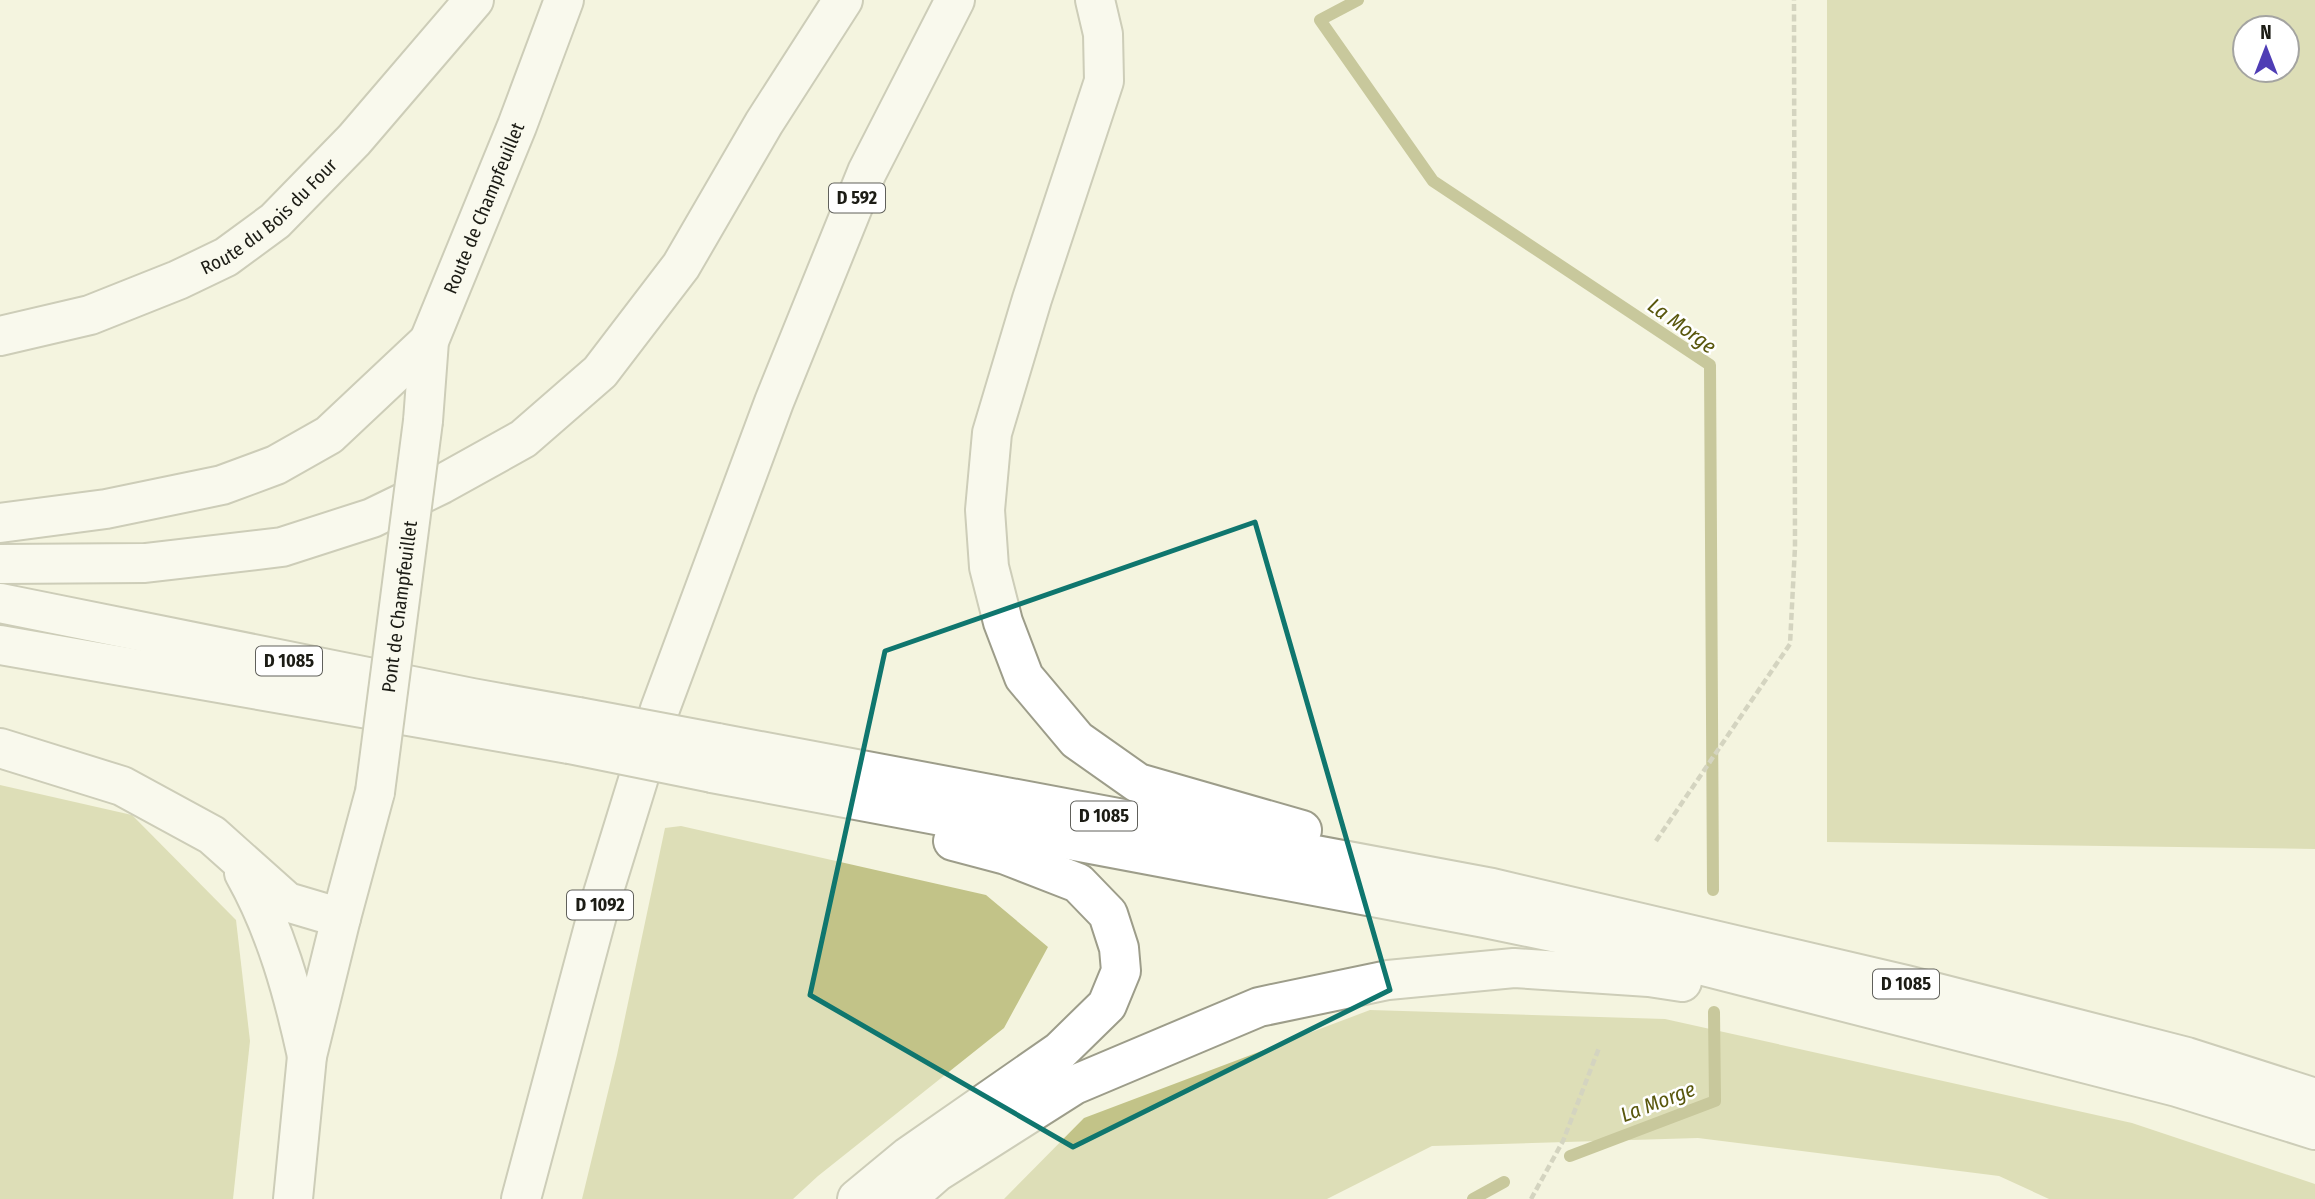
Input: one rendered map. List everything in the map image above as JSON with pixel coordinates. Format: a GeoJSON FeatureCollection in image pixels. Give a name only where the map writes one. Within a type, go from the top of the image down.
{"type":"FeatureCollection","features":[{"type":"Feature","properties":{"kind":"main road","name":"Route du Bois du Four"},"geometry":{"type":"LineString","coordinates":[[0,336],[90,315],[178,280],[226,257],[275,221],[354,140],[474,0]]}},
{"type":"Feature","properties":{"kind":"main road","name":"Route de Champfeuillet"},"geometry":{"type":"LineString","coordinates":[[423,421],[429,341],[517,126],[564,0]]}},
{"type":"Feature","properties":{"kind":"main road"},"geometry":{"type":"LineString","coordinates":[[0,565],[145,563],[282,547],[372,519],[523,439],[600,372],[681,266],[764,123],[843,0]]}},
{"type":"Feature","properties":{"kind":"main road","name":"D 592"},"geometry":{"type":"LineString","coordinates":[[660,709],[774,402],[867,172],[955,0]]}},
{"type":"Feature","properties":{"kind":"main road"},"geometry":{"type":"LineString","coordinates":[[1069,0],[1099,17],[1104,81],[1032,299],[992,433],[985,510],[989,567],[1003,622],[1024,677],[1077,740],[1138,783],[1492,888]]}},
{"type":"Feature","properties":{"kind":"main road"},"geometry":{"type":"LineString","coordinates":[[0,523],[106,509],[209,487],[276,465],[329,435],[429,341]]}},
{"type":"Feature","properties":{"kind":"main road","name":"Pont de Champfeuillet"},"geometry":{"type":"LineString","coordinates":[[307,1056],[375,792],[423,421]]}},
{"type":"Feature","properties":{"kind":"main road","name":"D 1085"},"geometry":{"type":"LineString","coordinates":[[0,603],[472,698],[573,730]]}},
{"type":"Feature","properties":{"kind":"main road","name":"D 1085"},"geometry":{"type":"LineString","coordinates":[[0,645],[573,730],[1653,953],[2177,1087],[2315,1130]]}},
{"type":"Feature","properties":{"kind":"main road","name":"D 1092"},"geometry":{"type":"LineString","coordinates":[[521,1199],[601,900],[660,709]]}},
{"type":"Feature","properties":{"kind":"main road"},"geometry":{"type":"LineString","coordinates":[[0,748],[122,786],[212,835],[287,902],[341,918]]}},
{"type":"Feature","properties":{"kind":"main road"},"geometry":{"type":"LineString","coordinates":[[715,758],[894,826],[1006,855],[1078,883],[1108,914],[1119,948],[1121,971],[1107,1006],[1060,1051],[909,1156],[857,1199]]}},
{"type":"Feature","properties":{"kind":"main road","name":"D 1085"},"geometry":{"type":"LineString","coordinates":[[715,758],[1492,888],[1933,991],[2187,1057],[2315,1098]]}},
{"type":"Feature","properties":{"kind":"main road"},"geometry":{"type":"LineString","coordinates":[[236,859],[257,897],[276,943],[292,989],[307,1056],[293,1199]]}},
{"type":"Feature","properties":{"kind":"main road"},"geometry":{"type":"LineString","coordinates":[[906,1199],[937,1172],[1074,1085],[1259,1007],[1388,981],[1514,968],[1648,977],[1900,1016]]}},
{"type":"Feature","properties":{"kind":"path"},"geometry":{"type":"LineString","coordinates":[[1656,841],[1790,644],[1795,547],[1794,0]]}},
{"type":"Feature","properties":{"kind":"path"},"geometry":{"type":"LineString","coordinates":[[1531,1199],[1563,1142],[1599,1048]]}},
{"type":"Feature","properties":{"kind":"highlighted area"},"geometry":{"type":"Polygon","coordinates":[[[1255,522],[1390,990],[1073,1147],[810,995],[885,651],[1255,522]]]}},
{"type":"Feature","properties":{"kind":"green space"},"geometry":{"type":"Polygon","coordinates":[[[1827,0],[2315,0],[2315,849],[1827,842],[1827,0]]]}},
{"type":"Feature","properties":{"kind":"green space"},"geometry":{"type":"Polygon","coordinates":[[[0,785],[132,815],[236,920],[250,1041],[233,1199],[0,1199],[0,785]]]}},
{"type":"Feature","properties":{"kind":"green space"},"geometry":{"type":"Polygon","coordinates":[[[681,826],[986,895],[1048,947],[1004,1028],[818,1176],[793,1199],[582,1199],[617,1055],[665,828],[681,826]]]}},
{"type":"Feature","properties":{"kind":"green space"},"geometry":{"type":"Polygon","coordinates":[[[1370,1010],[1665,1019],[2132,1123],[2315,1184],[2315,1199],[2049,1199],[1999,1176],[1698,1138],[1432,1146],[1327,1199],[1004,1199],[1084,1118],[1370,1010]]]}},
{"type":"Feature","properties":{"kind":"waterway","name":"La Morge"},"geometry":{"type":"LineString","coordinates":[[1358,0],[1320,20],[1433,181],[1710,365],[1713,890]]}},
{"type":"Feature","properties":{"kind":"waterway","name":"La Morge"},"geometry":{"type":"LineString","coordinates":[[1570,1156],[1715,1101],[1714,1012]]}},
{"type":"Feature","properties":{"kind":"waterway","name":"La Morge"},"geometry":{"type":"LineString","coordinates":[[1473,1199],[1504,1182]]}}]}
